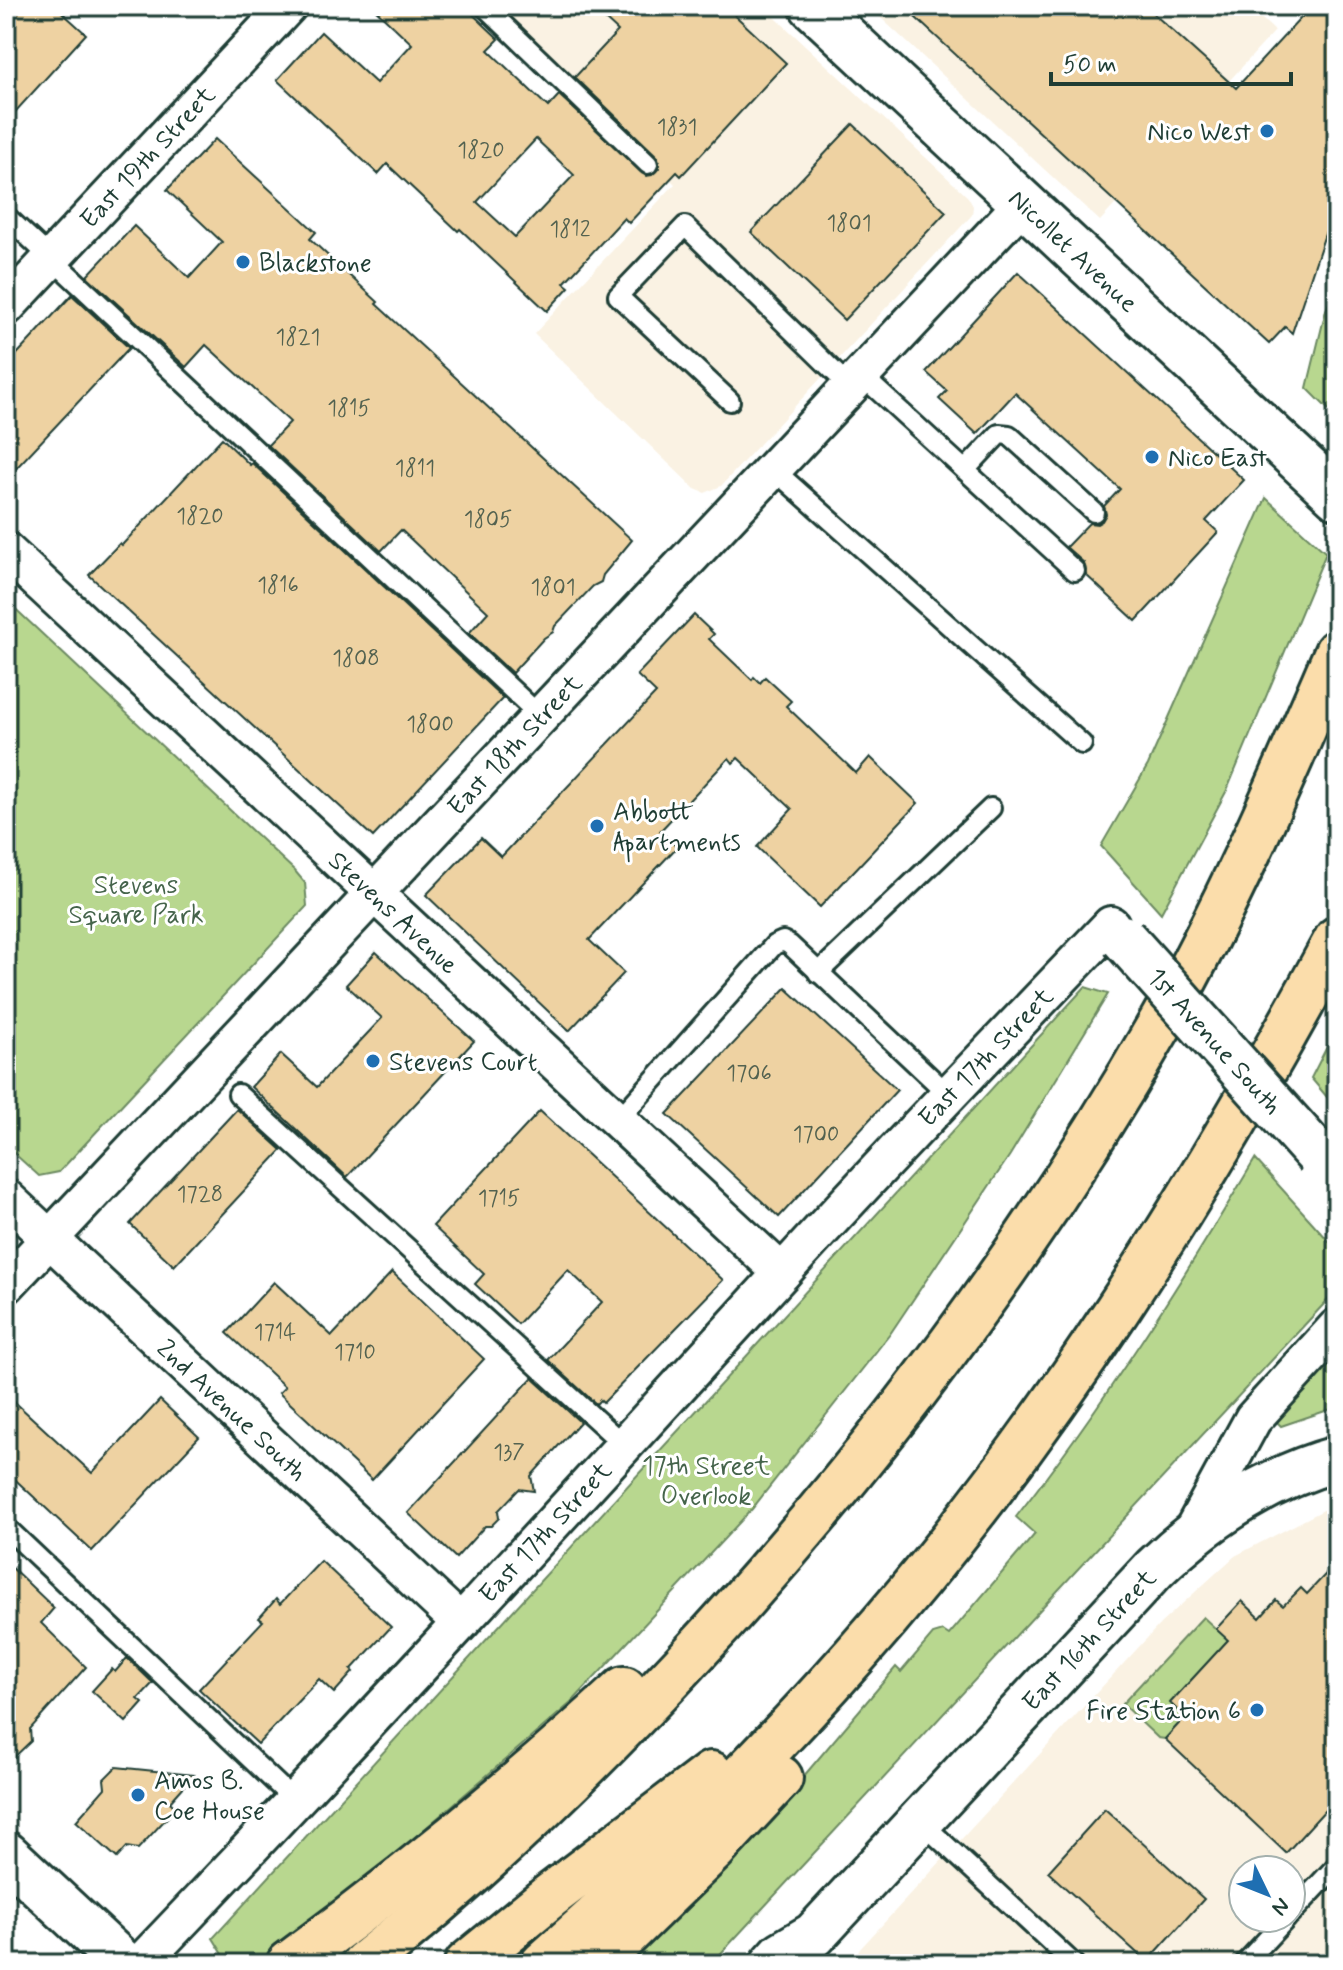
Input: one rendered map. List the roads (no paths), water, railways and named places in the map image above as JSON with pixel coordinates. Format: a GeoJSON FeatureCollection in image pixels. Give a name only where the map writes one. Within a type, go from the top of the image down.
{"type":"FeatureCollection","features":[{"type":"Feature","properties":{"kind":"highway"},"geometry":{"type":"LineString","coordinates":[[364,1964],[530,1821],[643,1708],[808,1526],[905,1404],[1082,1154],[1164,1017],[1242,868],[1337,652]]}},
{"type":"Feature","properties":{"kind":"highway"},"geometry":{"type":"LineString","coordinates":[[596,1964],[714,1849],[780,1778],[827,1720],[1104,1329],[1177,1215],[1286,1033],[1337,939]]}},
{"type":"Feature","properties":{"kind":"highway"},"geometry":{"type":"LineString","coordinates":[[289,1964],[392,1887],[565,1744],[709,1609],[770,1547],[978,1305]]}},
{"type":"Feature","properties":{"kind":"highway"},"geometry":{"type":"LineString","coordinates":[[543,1964],[655,1863],[855,1655],[988,1490]]}},
{"type":"Feature","properties":{"kind":"highway"},"geometry":{"type":"LineString","coordinates":[[467,1964],[550,1896],[749,1744],[855,1655]]}},
{"type":"Feature","properties":{"kind":"street","name":"East 19th Street"},"geometry":{"type":"LineString","coordinates":[[6,307],[288,6]]}},
{"type":"Feature","properties":{"kind":"street","name":"Nicollet Avenue"},"geometry":{"type":"LineString","coordinates":[[812,6],[1337,496]]}},
{"type":"Feature","properties":{"kind":"street","name":"East 18th Street"},"geometry":{"type":"LineString","coordinates":[[6,1285],[1023,203]]}},
{"type":"Feature","properties":{"kind":"street","name":"Stevens Avenue"},"geometry":{"type":"LineString","coordinates":[[6,551],[782,1273]]}},
{"type":"Feature","properties":{"kind":"street","name":"East 17th Street"},"geometry":{"type":"LineString","coordinates":[[140,1964],[949,1095],[1117,932]]}},
{"type":"Feature","properties":{"kind":"street","name":"1st Avenue South"},"geometry":{"type":"LineString","coordinates":[[1117,932],[1318,1155]]}},
{"type":"Feature","properties":{"kind":"street","name":"2nd Avenue South"},"geometry":{"type":"LineString","coordinates":[[6,1198],[460,1622]]}},
{"type":"Feature","properties":{"kind":"street","name":"East 16th Street"},"geometry":{"type":"LineString","coordinates":[[773,1964],[782,1954],[810,1949],[920,1821],[1155,1568],[1190,1535],[1253,1419],[1337,1327]]}},
{"type":"Feature","properties":{"kind":"street"},"geometry":{"type":"LineString","coordinates":[[1190,1535],[1276,1480],[1337,1459]]}},
{"type":"Feature","properties":{"kind":"street"},"geometry":{"type":"LineString","coordinates":[[6,1854],[124,1964]]}},
{"type":"Feature","properties":{"kind":"lane"},"geometry":{"type":"LineString","coordinates":[[484,6],[648,164]]}},
{"type":"Feature","properties":{"kind":"lane"},"geometry":{"type":"LineString","coordinates":[[6,216],[540,716]]}},
{"type":"Feature","properties":{"kind":"lane"},"geometry":{"type":"LineString","coordinates":[[730,401],[618,296],[685,226],[856,381],[965,470],[1075,571]]}},
{"type":"Feature","properties":{"kind":"lane"},"geometry":{"type":"LineString","coordinates":[[965,470],[999,434],[1009,435],[1094,512]]}},
{"type":"Feature","properties":{"kind":"lane"},"geometry":{"type":"LineString","coordinates":[[773,469],[1082,744]]}},
{"type":"Feature","properties":{"kind":"lane"},"geometry":{"type":"LineString","coordinates":[[818,973],[991,808]]}},
{"type":"Feature","properties":{"kind":"lane"},"geometry":{"type":"LineString","coordinates":[[618,1120],[774,945],[783,941],[949,1095]]}},
{"type":"Feature","properties":{"kind":"lane"},"geometry":{"type":"LineString","coordinates":[[238,1094],[625,1446]]}},
{"type":"Feature","properties":{"kind":"lane"},"geometry":{"type":"LineString","coordinates":[[6,1527],[295,1801]]}},
{"type":"Feature","properties":{"kind":"lane"},"geometry":{"type":"LineString","coordinates":[[920,1821],[1074,1964]]}},
{"type":"Feature","properties":{"kind":"lane"},"geometry":{"type":"LineString","coordinates":[[1307,1897],[1337,1865]]}},
{"type":"Feature","properties":{"kind":"lane"},"geometry":{"type":"LineString","coordinates":[[1244,1964],[1272,1934]]}},
{"type":"Feature","properties":{"kind":"place","name":"Nico West"},"geometry":{"type":"Point","coordinates":[1267,131]}},
{"type":"Feature","properties":{"kind":"place","name":"Blackstone"},"geometry":{"type":"Point","coordinates":[243,262]}},
{"type":"Feature","properties":{"kind":"place","name":"Nico East"},"geometry":{"type":"Point","coordinates":[1152,457]}},
{"type":"Feature","properties":{"kind":"place","name":"Abbott Apartments"},"geometry":{"type":"Point","coordinates":[597,826]}},
{"type":"Feature","properties":{"kind":"place","name":"Stevens Court"},"geometry":{"type":"Point","coordinates":[373,1061]}},
{"type":"Feature","properties":{"kind":"place","name":"Fire Station 6"},"geometry":{"type":"Point","coordinates":[1257,1710]}},
{"type":"Feature","properties":{"kind":"place","name":"Amos B. Coe House"},"geometry":{"type":"Point","coordinates":[138,1795]}},
{"type":"Feature","properties":{"kind":"park label","name":"Stevens Square Park"},"geometry":{"type":"Point","coordinates":[136,899]}},
{"type":"Feature","properties":{"kind":"park label","name":"17th Street Overlook"},"geometry":{"type":"Point","coordinates":[706,1480]}}]}
